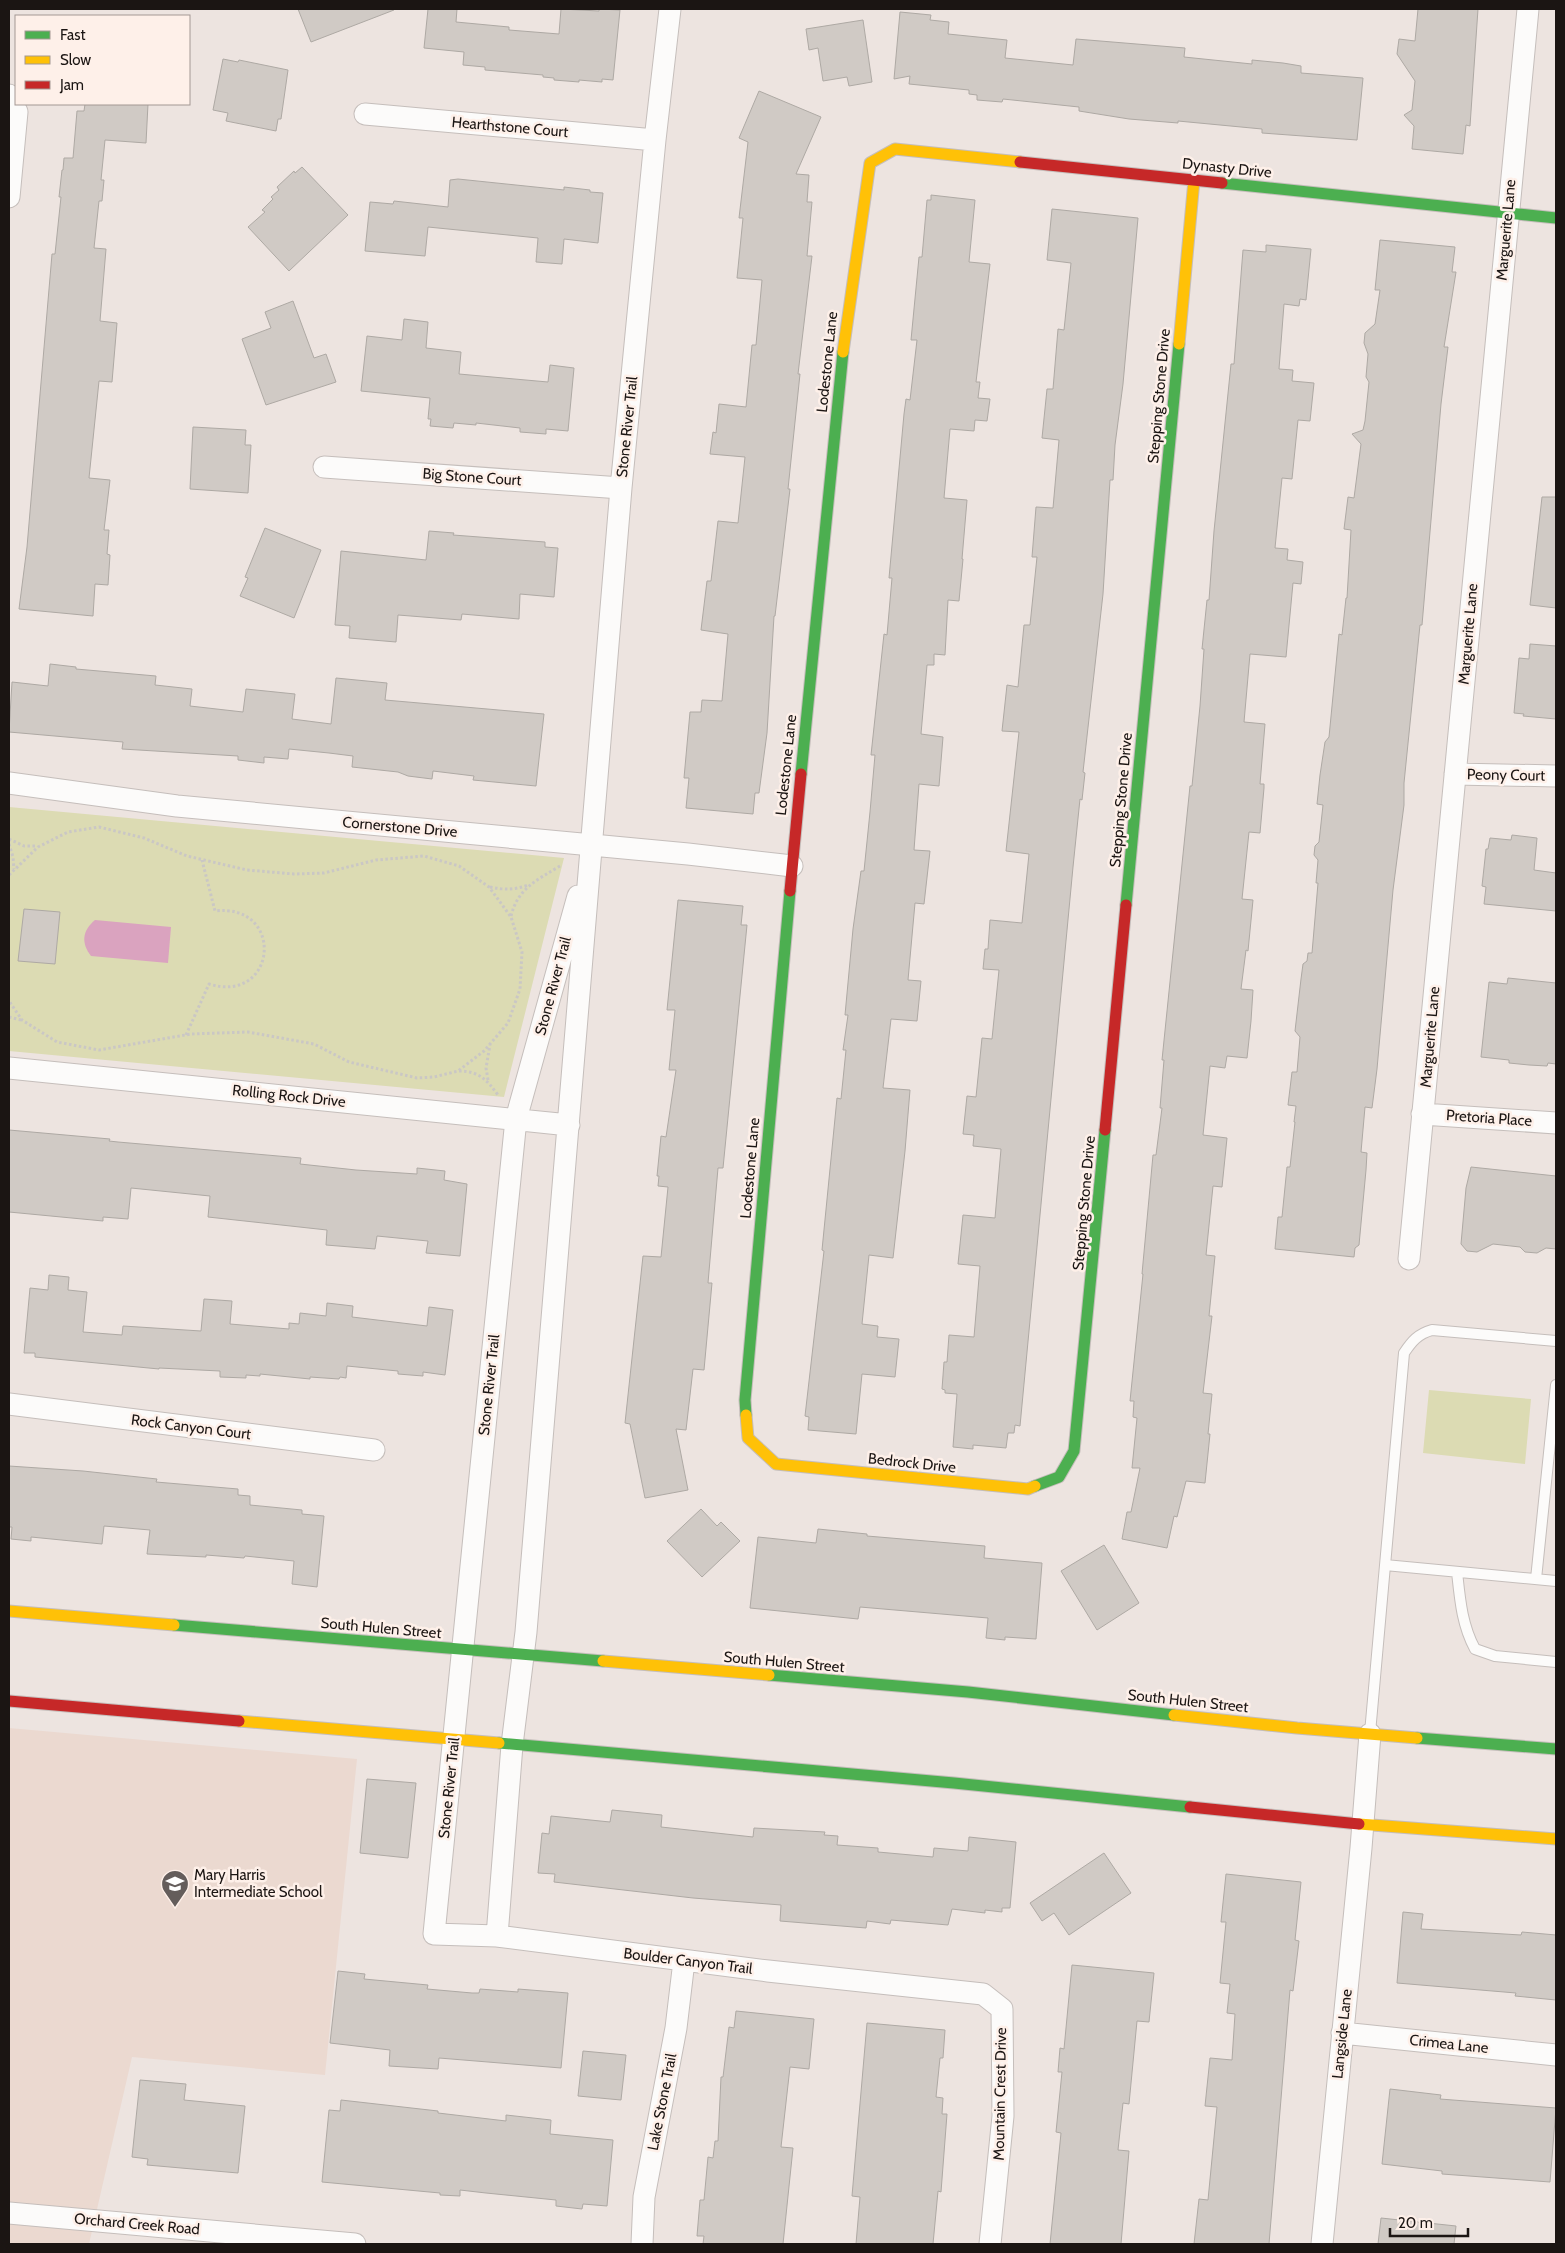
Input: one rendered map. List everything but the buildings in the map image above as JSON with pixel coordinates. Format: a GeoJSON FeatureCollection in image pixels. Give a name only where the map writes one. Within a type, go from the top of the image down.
{"type":"FeatureCollection","features":[{"type":"Feature","properties":{"kind":"street","name":"Stone River Trail"},"geometry":{"type":"LineString","coordinates":[[497,1936],[512,1746],[524,1655],[621,488],[655,140],[670,9]]}},
{"type":"Feature","properties":{"kind":"street","name":"Marguerite Lane"},"geometry":{"type":"LineString","coordinates":[[1409,1258],[1528,9]]}},
{"type":"Feature","properties":{"kind":"street"},"geometry":{"type":"LineString","coordinates":[[9,95],[17,112],[9,196]]}},
{"type":"Feature","properties":{"kind":"street","name":"Hearthstone Court"},"geometry":{"type":"LineString","coordinates":[[365,114],[655,140]]}},
{"type":"Feature","properties":{"kind":"street","name":"Dynasty Drive"},"geometry":{"type":"LineString","coordinates":[[895,149],[1556,218]]}},
{"type":"Feature","properties":{"kind":"street","name":"Lodestone Lane"},"geometry":{"type":"LineString","coordinates":[[745,1400],[792,866],[836,416],[856,240],[870,163],[895,149]]}},
{"type":"Feature","properties":{"kind":"street","name":"Stepping Stone Drive"},"geometry":{"type":"LineString","coordinates":[[1078,1422],[1194,180]]}},
{"type":"Feature","properties":{"kind":"street","name":"Big Stone Court"},"geometry":{"type":"LineString","coordinates":[[324,467],[621,488]]}},
{"type":"Feature","properties":{"kind":"street","name":"Peony Court"},"geometry":{"type":"LineString","coordinates":[[1455,774],[1556,776]]}},
{"type":"Feature","properties":{"kind":"street","name":"Cornerstone Drive"},"geometry":{"type":"LineString","coordinates":[[9,783],[177,806],[688,854],[792,866]]}},
{"type":"Feature","properties":{"kind":"street","name":"Stone River Trail"},"geometry":{"type":"LineString","coordinates":[[434,1934],[516,1119],[592,845]]}},
{"type":"Feature","properties":{"kind":"street","name":"Rolling Rock Drive"},"geometry":{"type":"LineString","coordinates":[[9,1068],[569,1125]]}},
{"type":"Feature","properties":{"kind":"street","name":"Pretoria Place"},"geometry":{"type":"LineString","coordinates":[[1422,1114],[1556,1123]]}},
{"type":"Feature","properties":{"kind":"street","name":"Bedrock Drive"},"geometry":{"type":"LineString","coordinates":[[745,1400],[748,1438],[776,1464],[1028,1489],[1059,1477],[1074,1451],[1078,1422]]}},
{"type":"Feature","properties":{"kind":"street","name":"Rock Canyon Court"},"geometry":{"type":"LineString","coordinates":[[9,1404],[374,1450]]}},
{"type":"Feature","properties":{"kind":"street","name":"South Hulen Street"},"geometry":{"type":"LineString","coordinates":[[9,1611],[968,1692],[1288,1727],[1556,1749]]}},
{"type":"Feature","properties":{"kind":"street"},"geometry":{"type":"LineString","coordinates":[[9,1700],[512,1746],[954,1783],[1363,1824],[1556,1839]]}},
{"type":"Feature","properties":{"kind":"street","name":"Langside Lane"},"geometry":{"type":"LineString","coordinates":[[1322,2244],[1370,1734]]}},
{"type":"Feature","properties":{"kind":"street","name":"Boulder Canyon Trail"},"geometry":{"type":"LineString","coordinates":[[434,1934],[497,1936],[684,1961],[942,1988]]}},
{"type":"Feature","properties":{"kind":"street","name":"Lake Stone Trail"},"geometry":{"type":"LineString","coordinates":[[642,2244],[644,2196],[676,2028],[684,1961]]}},
{"type":"Feature","properties":{"kind":"street","name":"Mountain Crest Drive"},"geometry":{"type":"LineString","coordinates":[[942,1988],[983,1994],[1002,2009],[1003,2116],[990,2244]]}},
{"type":"Feature","properties":{"kind":"street","name":"Crimea Lane"},"geometry":{"type":"LineString","coordinates":[[1342,2032],[1556,2055]]}},
{"type":"Feature","properties":{"kind":"street","name":"Orchard Creek Road"},"geometry":{"type":"LineString","coordinates":[[9,2213],[314,2242],[355,2244]]}},
{"type":"Feature","properties":{"kind":"lane"},"geometry":{"type":"LineString","coordinates":[[1370,1734],[1404,1353],[1413,1340],[1423,1332],[1432,1330],[1556,1341]]}},
{"type":"Feature","properties":{"kind":"lane"},"geometry":{"type":"LineString","coordinates":[[1536,1579],[1556,1385]]}},
{"type":"Feature","properties":{"kind":"lane"},"geometry":{"type":"LineString","coordinates":[[1385,1565],[1556,1581]]}},
{"type":"Feature","properties":{"kind":"lane"},"geometry":{"type":"LineString","coordinates":[[1457,1572],[1461,1611],[1467,1634],[1475,1649],[1495,1656],[1556,1662]]}},
{"type":"Feature","properties":{"kind":"path"},"geometry":{"type":"LineString","coordinates":[[9,875],[38,846],[68,832],[99,827],[144,838],[187,856],[247,870],[304,874],[338,870],[376,860],[424,856],[459,866],[489,887],[511,917],[522,952],[520,989],[508,1023],[484,1051],[458,1071]]}},
{"type":"Feature","properties":{"kind":"path"},"geometry":{"type":"LineString","coordinates":[[9,839],[24,846],[38,846]]}},
{"type":"Feature","properties":{"kind":"path"},"geometry":{"type":"LineString","coordinates":[[9,844],[14,870]]}},
{"type":"Feature","properties":{"kind":"path"},"geometry":{"type":"LineString","coordinates":[[186,1036],[209,984],[221,988],[234,988],[246,983],[255,975],[262,964],[265,952],[264,939],[259,928],[251,918],[240,912],[228,909],[215,911],[202,860]]}},
{"type":"Feature","properties":{"kind":"path"},"geometry":{"type":"LineString","coordinates":[[489,887],[503,890],[518,889],[531,884],[521,892],[514,904],[511,917]]}},
{"type":"Feature","properties":{"kind":"path"},"geometry":{"type":"LineString","coordinates":[[9,1001],[22,1020]]}},
{"type":"Feature","properties":{"kind":"path"},"geometry":{"type":"LineString","coordinates":[[9,1017],[22,1020],[58,1042],[99,1050],[186,1036],[248,1032],[314,1044],[349,1062],[417,1078],[469,1071],[479,1074],[488,1081],[486,1068],[491,1042]]}},
{"type":"Feature","properties":{"kind":"shaded area"},"geometry":{"type":"Polygon","coordinates":[[[95,920],[171,927],[168,963],[91,956],[84,942],[84,937],[87,928],[95,920]]]}},
{"type":"Feature","properties":{"kind":"shaded area","name":"Mary Harris Intermediate School"},"geometry":{"type":"Polygon","coordinates":[[[9,1728],[357,1759],[325,2075],[132,2057],[89,2244],[9,2244],[9,1728]]]}},
{"type":"Feature","properties":{"kind":"green space"},"geometry":{"type":"Polygon","coordinates":[[[9,807],[564,858],[504,1097],[9,1051],[9,807]]]}},
{"type":"Feature","properties":{"kind":"green space"},"geometry":{"type":"Polygon","coordinates":[[[1429,1390],[1531,1399],[1525,1464],[1423,1453],[1429,1390]]]}},
{"type":"Feature","properties":{"kind":"traffic: fast"},"geometry":{"type":"LineString","coordinates":[[1222,183],[1556,218]]}},
{"type":"Feature","properties":{"kind":"traffic: fast"},"geometry":{"type":"LineString","coordinates":[[1126,905],[1179,344]]}},
{"type":"Feature","properties":{"kind":"traffic: fast"},"geometry":{"type":"LineString","coordinates":[[801,774],[843,352]]}},
{"type":"Feature","properties":{"kind":"traffic: fast"},"geometry":{"type":"LineString","coordinates":[[746,1415],[745,1400],[790,891]]}},
{"type":"Feature","properties":{"kind":"traffic: fast"},"geometry":{"type":"LineString","coordinates":[[1035,1486],[1059,1477],[1074,1451],[1105,1130]]}},
{"type":"Feature","properties":{"kind":"traffic: fast"},"geometry":{"type":"LineString","coordinates":[[174,1625],[603,1661]]}},
{"type":"Feature","properties":{"kind":"traffic: fast"},"geometry":{"type":"LineString","coordinates":[[769,1675],[968,1692],[1174,1715]]}},
{"type":"Feature","properties":{"kind":"traffic: fast"},"geometry":{"type":"LineString","coordinates":[[1417,1738],[1556,1749]]}},
{"type":"Feature","properties":{"kind":"traffic: fast"},"geometry":{"type":"LineString","coordinates":[[499,1743],[954,1783],[1190,1807]]}},
{"type":"Feature","properties":{"kind":"traffic: slow"},"geometry":{"type":"LineString","coordinates":[[843,352],[870,163],[895,149],[1020,162]]}},
{"type":"Feature","properties":{"kind":"traffic: slow"},"geometry":{"type":"LineString","coordinates":[[1179,344],[1194,180]]}},
{"type":"Feature","properties":{"kind":"traffic: slow"},"geometry":{"type":"LineString","coordinates":[[746,1415],[748,1438],[776,1464],[1028,1489],[1035,1486]]}},
{"type":"Feature","properties":{"kind":"traffic: slow"},"geometry":{"type":"LineString","coordinates":[[9,1611],[174,1625]]}},
{"type":"Feature","properties":{"kind":"traffic: slow"},"geometry":{"type":"LineString","coordinates":[[603,1661],[769,1675]]}},
{"type":"Feature","properties":{"kind":"traffic: slow"},"geometry":{"type":"LineString","coordinates":[[1174,1715],[1417,1738]]}},
{"type":"Feature","properties":{"kind":"traffic: slow"},"geometry":{"type":"LineString","coordinates":[[239,1721],[499,1743]]}},
{"type":"Feature","properties":{"kind":"traffic: slow"},"geometry":{"type":"LineString","coordinates":[[1359,1824],[1556,1839]]}},
{"type":"Feature","properties":{"kind":"traffic: jam"},"geometry":{"type":"LineString","coordinates":[[1020,162],[1222,183]]}},
{"type":"Feature","properties":{"kind":"traffic: jam"},"geometry":{"type":"LineString","coordinates":[[790,891],[801,774]]}},
{"type":"Feature","properties":{"kind":"traffic: jam"},"geometry":{"type":"LineString","coordinates":[[1105,1130],[1126,905]]}},
{"type":"Feature","properties":{"kind":"traffic: jam"},"geometry":{"type":"LineString","coordinates":[[9,1701],[239,1721]]}},
{"type":"Feature","properties":{"kind":"traffic: jam"},"geometry":{"type":"LineString","coordinates":[[1190,1807],[1359,1824]]}},
{"type":"Feature","properties":{"kind":"place","name":"Mary Harris Intermediate School"},"geometry":{"type":"Point","coordinates":[175,1908]}}]}
